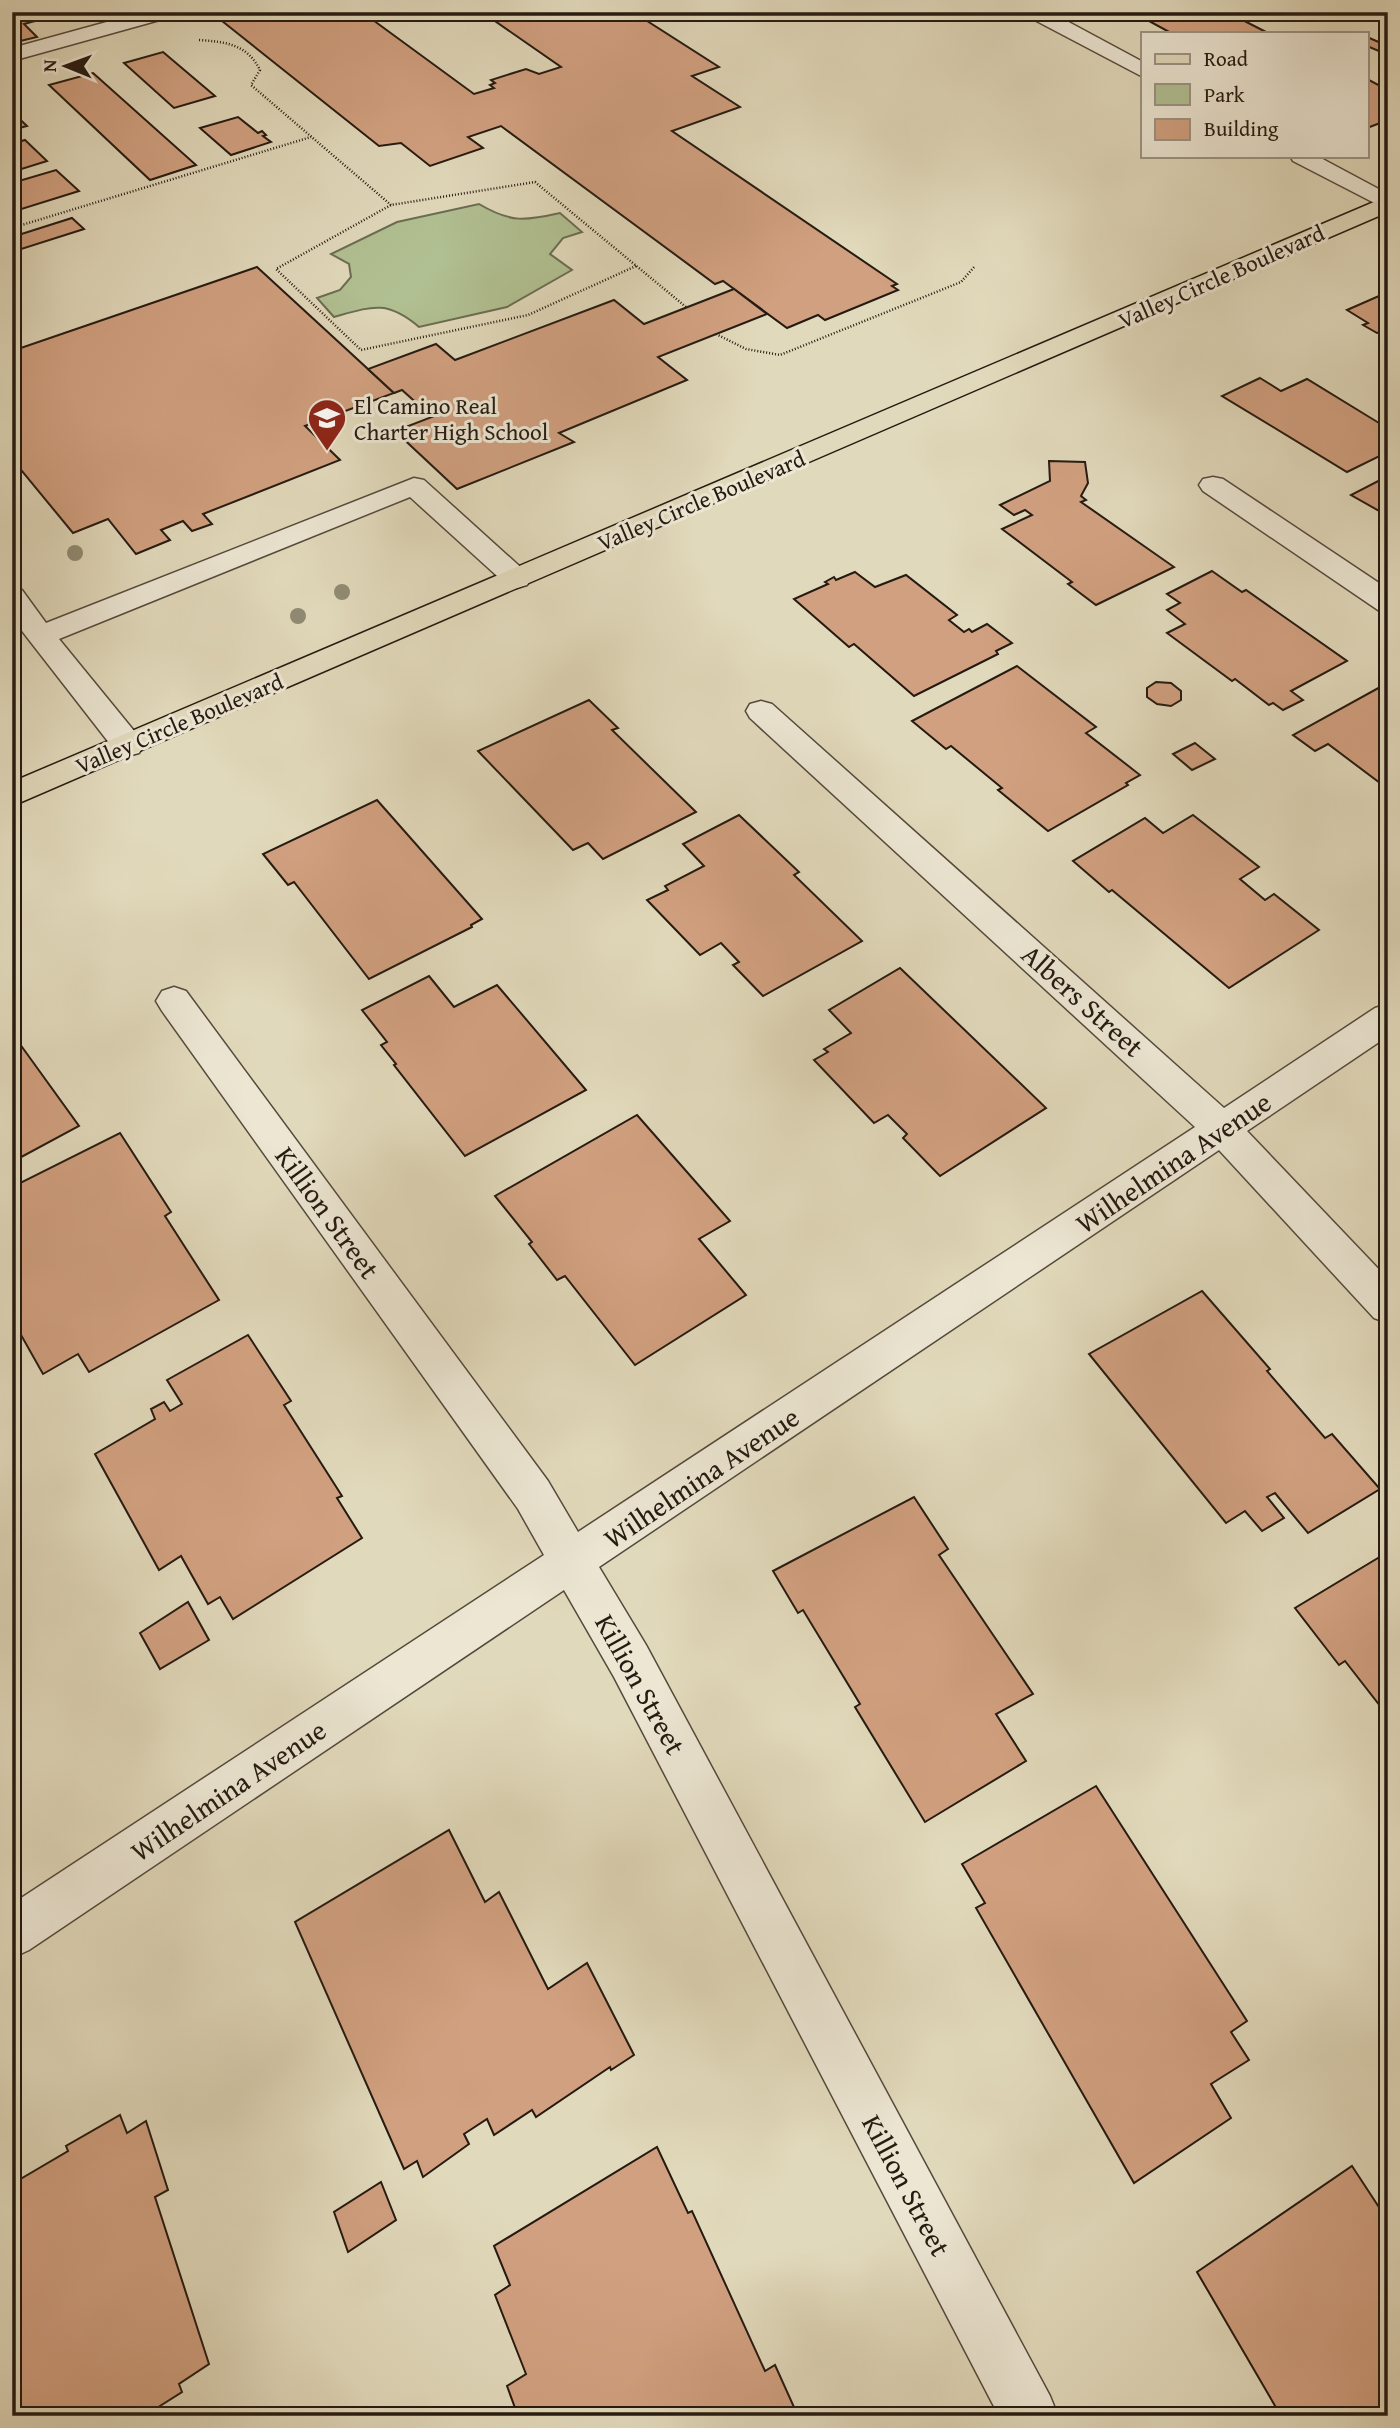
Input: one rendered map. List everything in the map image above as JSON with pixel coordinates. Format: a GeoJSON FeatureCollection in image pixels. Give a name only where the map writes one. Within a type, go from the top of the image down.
{"type":"FeatureCollection","features":[{"type":"Feature","properties":{"kind":"main road","name":"Valley Circle Boulevard"},"geometry":{"type":"LineString","coordinates":[[12,795],[1388,203]]}},
{"type":"Feature","properties":{"kind":"street"},"geometry":{"type":"LineString","coordinates":[[12,55],[167,12]]}},
{"type":"Feature","properties":{"kind":"street"},"geometry":{"type":"LineString","coordinates":[[1034,12],[1141,70]]}},
{"type":"Feature","properties":{"kind":"street"},"geometry":{"type":"LineString","coordinates":[[1305,158],[1388,203]]}},
{"type":"Feature","properties":{"kind":"street"},"geometry":{"type":"LineString","coordinates":[[1213,485],[1388,603]]}},
{"type":"Feature","properties":{"kind":"street"},"geometry":{"type":"LineString","coordinates":[[40,636],[414,486],[517,579]]}},
{"type":"Feature","properties":{"kind":"street"},"geometry":{"type":"LineString","coordinates":[[12,597],[128,745]]}},
{"type":"Feature","properties":{"kind":"street","name":"Albers Street"},"geometry":{"type":"LineString","coordinates":[[761,711],[1140,1051],[1223,1130],[1388,1306]]}},
{"type":"Feature","properties":{"kind":"street","name":"Killion Street"},"geometry":{"type":"LineString","coordinates":[[174,1001],[522,1480],[572,1562],[630,1661],[1030,2416]]}},
{"type":"Feature","properties":{"kind":"street","name":"Wilhelmina Avenue"},"geometry":{"type":"LineString","coordinates":[[12,1933],[1388,1018]]}},
{"type":"Feature","properties":{"kind":"path"},"geometry":{"type":"LineString","coordinates":[[195,40],[241,45],[255,57],[260,70],[251,85],[391,205]]}},
{"type":"Feature","properties":{"kind":"path"},"geometry":{"type":"LineString","coordinates":[[12,228],[312,137]]}},
{"type":"Feature","properties":{"kind":"path"},"geometry":{"type":"LineString","coordinates":[[636,266],[528,315],[361,350],[276,270],[391,205],[535,182],[686,307]]}},
{"type":"Feature","properties":{"kind":"path"},"geometry":{"type":"LineString","coordinates":[[716,334],[736,348],[753,353],[780,355],[961,282],[975,266]]}},
{"type":"Feature","properties":{"kind":"green space"},"geometry":{"type":"Polygon","coordinates":[[[479,204],[500,215],[518,219],[560,213],[582,232],[563,238],[550,254],[572,270],[507,307],[419,327],[398,312],[388,309],[370,308],[334,317],[317,298],[340,290],[351,277],[349,264],[331,254],[397,222],[479,204]]]}},
{"type":"Feature","properties":{"kind":"building"},"geometry":{"type":"Polygon","coordinates":[[[12,12],[68,12],[24,24],[37,37],[12,43],[12,12]]]}},
{"type":"Feature","properties":{"kind":"building"},"geometry":{"type":"Polygon","coordinates":[[[362,12],[474,94],[494,88],[490,85],[495,83],[491,80],[526,69],[539,74],[561,67],[482,12],[633,12],[719,67],[692,76],[740,107],[672,131],[897,284],[892,286],[898,290],[825,320],[818,315],[787,328],[723,281],[715,284],[501,126],[468,137],[483,148],[430,166],[401,143],[379,146],[212,13],[362,12]]]}},
{"type":"Feature","properties":{"kind":"building"},"geometry":{"type":"Polygon","coordinates":[[[1171,12],[1194,12],[1200,15],[1227,12],[1266,32],[1169,32],[1147,20],[1171,12]]]}},
{"type":"Feature","properties":{"kind":"building"},"geometry":{"type":"Polygon","coordinates":[[[1368,37],[1388,46],[1388,49],[1381,52],[1368,46],[1368,37]]]}},
{"type":"Feature","properties":{"kind":"building"},"geometry":{"type":"Polygon","coordinates":[[[163,52],[215,96],[174,108],[124,63],[163,52]]]}},
{"type":"Feature","properties":{"kind":"building"},"geometry":{"type":"Polygon","coordinates":[[[93,73],[196,165],[150,180],[49,85],[93,73]]]}},
{"type":"Feature","properties":{"kind":"building"},"geometry":{"type":"Polygon","coordinates":[[[1368,80],[1388,90],[1388,120],[1368,128],[1368,80]]]}},
{"type":"Feature","properties":{"kind":"building"},"geometry":{"type":"Polygon","coordinates":[[[12,112],[27,126],[12,130],[12,112]]]}},
{"type":"Feature","properties":{"kind":"building"},"geometry":{"type":"Polygon","coordinates":[[[238,117],[258,133],[262,131],[266,135],[263,136],[271,142],[231,155],[200,128],[238,117]]]}},
{"type":"Feature","properties":{"kind":"building"},"geometry":{"type":"Polygon","coordinates":[[[25,140],[47,161],[12,172],[12,144],[25,140]]]}},
{"type":"Feature","properties":{"kind":"building"},"geometry":{"type":"Polygon","coordinates":[[[56,170],[79,191],[12,212],[12,183],[56,170]]]}},
{"type":"Feature","properties":{"kind":"building"},"geometry":{"type":"Polygon","coordinates":[[[72,218],[84,229],[12,252],[12,237],[72,218]]]}},
{"type":"Feature","properties":{"kind":"building"},"geometry":{"type":"Polygon","coordinates":[[[257,267],[394,393],[305,426],[340,460],[203,514],[212,524],[192,531],[183,521],[161,530],[170,540],[136,554],[108,519],[73,533],[12,459],[12,351],[257,267]]]}},
{"type":"Feature","properties":{"kind":"building"},"geometry":{"type":"Polygon","coordinates":[[[734,289],[767,314],[658,357],[687,380],[559,433],[574,442],[457,489],[395,431],[432,417],[402,390],[394,393],[368,369],[436,344],[455,360],[614,300],[644,324],[734,289]]]}},
{"type":"Feature","properties":{"kind":"building"},"geometry":{"type":"Polygon","coordinates":[[[1388,292],[1388,329],[1377,333],[1363,325],[1368,323],[1347,310],[1388,292]]]}},
{"type":"Feature","properties":{"kind":"building"},"geometry":{"type":"Polygon","coordinates":[[[1260,378],[1281,391],[1307,379],[1379,423],[1384,421],[1388,424],[1388,452],[1347,472],[1222,396],[1260,378]]]}},
{"type":"Feature","properties":{"kind":"building"},"geometry":{"type":"Polygon","coordinates":[[[1049,461],[1085,462],[1088,483],[1081,496],[1086,500],[1081,502],[1174,567],[1096,605],[1068,584],[1072,582],[1002,529],[1032,515],[1025,510],[1014,515],[1000,505],[1050,481],[1049,461]]]}},
{"type":"Feature","properties":{"kind":"building"},"geometry":{"type":"Polygon","coordinates":[[[1388,476],[1388,516],[1351,495],[1388,476]]]}},
{"type":"Feature","properties":{"kind":"building"},"geometry":{"type":"Polygon","coordinates":[[[1212,571],[1242,592],[1246,590],[1347,661],[1291,691],[1303,700],[1283,710],[1273,703],[1269,705],[1235,679],[1232,681],[1167,633],[1185,624],[1167,610],[1180,603],[1167,594],[1212,571]]]}},
{"type":"Feature","properties":{"kind":"building"},"geometry":{"type":"Polygon","coordinates":[[[855,572],[875,587],[906,575],[957,615],[949,620],[964,632],[969,629],[972,632],[987,624],[1012,643],[996,651],[998,654],[914,696],[854,644],[849,647],[794,599],[828,584],[825,582],[834,577],[836,580],[855,572]]]}},
{"type":"Feature","properties":{"kind":"building"},"geometry":{"type":"Polygon","coordinates":[[[1017,666],[1096,727],[1086,733],[1140,775],[1126,783],[1128,785],[1048,831],[998,790],[1002,788],[951,746],[946,749],[912,721],[1017,666]]]}},
{"type":"Feature","properties":{"kind":"building"},"geometry":{"type":"Polygon","coordinates":[[[1156,682],[1171,683],[1181,691],[1181,700],[1171,706],[1157,704],[1147,697],[1147,688],[1156,682]]]}},
{"type":"Feature","properties":{"kind":"building"},"geometry":{"type":"Polygon","coordinates":[[[1382,686],[1388,690],[1388,789],[1328,744],[1315,751],[1293,735],[1382,686]]]}},
{"type":"Feature","properties":{"kind":"building"},"geometry":{"type":"Polygon","coordinates":[[[589,700],[618,728],[612,730],[696,812],[603,859],[588,843],[573,850],[478,751],[589,700]]]}},
{"type":"Feature","properties":{"kind":"building"},"geometry":{"type":"Polygon","coordinates":[[[1195,743],[1215,759],[1192,770],[1173,754],[1195,743]]]}},
{"type":"Feature","properties":{"kind":"building"},"geometry":{"type":"Polygon","coordinates":[[[377,800],[482,919],[471,925],[472,927],[369,979],[294,882],[288,885],[263,854],[377,800]]]}},
{"type":"Feature","properties":{"kind":"building"},"geometry":{"type":"Polygon","coordinates":[[[739,815],[799,872],[794,875],[862,941],[763,996],[733,965],[739,962],[721,943],[700,955],[647,900],[668,890],[665,886],[704,866],[683,844],[739,815]]]}},
{"type":"Feature","properties":{"kind":"building"},"geometry":{"type":"Polygon","coordinates":[[[1193,815],[1259,867],[1240,879],[1265,900],[1274,894],[1319,930],[1229,988],[1112,890],[1109,892],[1073,861],[1145,818],[1163,833],[1193,815]]]}},
{"type":"Feature","properties":{"kind":"building"},"geometry":{"type":"Polygon","coordinates":[[[900,968],[1046,1108],[940,1176],[903,1138],[907,1134],[888,1115],[874,1123],[814,1060],[828,1052],[824,1049],[851,1033],[829,1010],[900,968]]]}},
{"type":"Feature","properties":{"kind":"building"},"geometry":{"type":"Polygon","coordinates":[[[429,976],[454,1007],[497,985],[586,1090],[465,1156],[394,1065],[396,1064],[381,1045],[387,1042],[362,1010],[429,976]]]}},
{"type":"Feature","properties":{"kind":"building"},"geometry":{"type":"Polygon","coordinates":[[[12,1023],[21,1031],[17,1040],[79,1126],[12,1162],[12,1023]]]}},
{"type":"Feature","properties":{"kind":"building"},"geometry":{"type":"Polygon","coordinates":[[[637,1115],[730,1221],[699,1239],[746,1295],[635,1365],[565,1276],[557,1280],[529,1244],[532,1242],[495,1196],[637,1115]]]}},
{"type":"Feature","properties":{"kind":"building"},"geometry":{"type":"Polygon","coordinates":[[[120,1133],[171,1212],[165,1216],[219,1300],[89,1372],[78,1354],[43,1374],[12,1319],[12,1187],[120,1133]]]}},
{"type":"Feature","properties":{"kind":"building"},"geometry":{"type":"Polygon","coordinates":[[[1202,1291],[1325,1438],[1332,1434],[1380,1489],[1308,1533],[1275,1493],[1267,1497],[1284,1518],[1262,1531],[1245,1511],[1226,1523],[1089,1354],[1202,1291]]]}},
{"type":"Feature","properties":{"kind":"building"},"geometry":{"type":"Polygon","coordinates":[[[248,1335],[291,1401],[284,1405],[342,1496],[337,1498],[362,1538],[233,1619],[220,1597],[208,1604],[181,1556],[159,1570],[95,1454],[155,1419],[151,1409],[164,1402],[170,1411],[182,1404],[167,1380],[248,1335]]]}},
{"type":"Feature","properties":{"kind":"building"},"geometry":{"type":"Polygon","coordinates":[[[914,1497],[948,1549],[939,1555],[1033,1694],[996,1714],[1026,1761],[925,1822],[855,1707],[860,1704],[803,1610],[798,1613],[773,1571],[914,1497]]]}},
{"type":"Feature","properties":{"kind":"building"},"geometry":{"type":"Polygon","coordinates":[[[1388,1552],[1388,1716],[1345,1661],[1339,1665],[1295,1608],[1388,1552]]]}},
{"type":"Feature","properties":{"kind":"building"},"geometry":{"type":"Polygon","coordinates":[[[188,1602],[209,1640],[160,1669],[140,1633],[188,1602]]]}},
{"type":"Feature","properties":{"kind":"building"},"geometry":{"type":"Polygon","coordinates":[[[1096,1786],[1247,2021],[1231,2032],[1249,2060],[1211,2084],[1231,2118],[1134,2183],[976,1908],[985,1903],[962,1864],[1096,1786]]]}},
{"type":"Feature","properties":{"kind":"building"},"geometry":{"type":"Polygon","coordinates":[[[449,1830],[485,1902],[499,1892],[548,1989],[587,1963],[634,2055],[611,2070],[610,2067],[536,2117],[532,2110],[494,2135],[487,2119],[464,2134],[469,2144],[423,2177],[417,2161],[404,2169],[295,1922],[449,1830]]]}},
{"type":"Feature","properties":{"kind":"building"},"geometry":{"type":"Polygon","coordinates":[[[120,2115],[127,2133],[146,2121],[168,2190],[155,2197],[209,2364],[179,2384],[182,2392],[144,2416],[12,2416],[12,2184],[68,2151],[66,2146],[120,2115]]]}},
{"type":"Feature","properties":{"kind":"building"},"geometry":{"type":"Polygon","coordinates":[[[657,2147],[688,2213],[692,2211],[765,2371],[775,2365],[798,2416],[518,2416],[507,2386],[526,2374],[495,2295],[510,2285],[494,2246],[657,2147]]]}},
{"type":"Feature","properties":{"kind":"building"},"geometry":{"type":"Polygon","coordinates":[[[1352,2166],[1388,2221],[1388,2416],[1281,2416],[1197,2272],[1352,2166]]]}},
{"type":"Feature","properties":{"kind":"building"},"geometry":{"type":"Polygon","coordinates":[[[381,2182],[396,2220],[348,2252],[334,2212],[381,2182]]]}},
{"type":"Feature","properties":{"kind":"place","name":"El Camino Real Charter High School"},"geometry":{"type":"Point","coordinates":[327,452]}}]}
